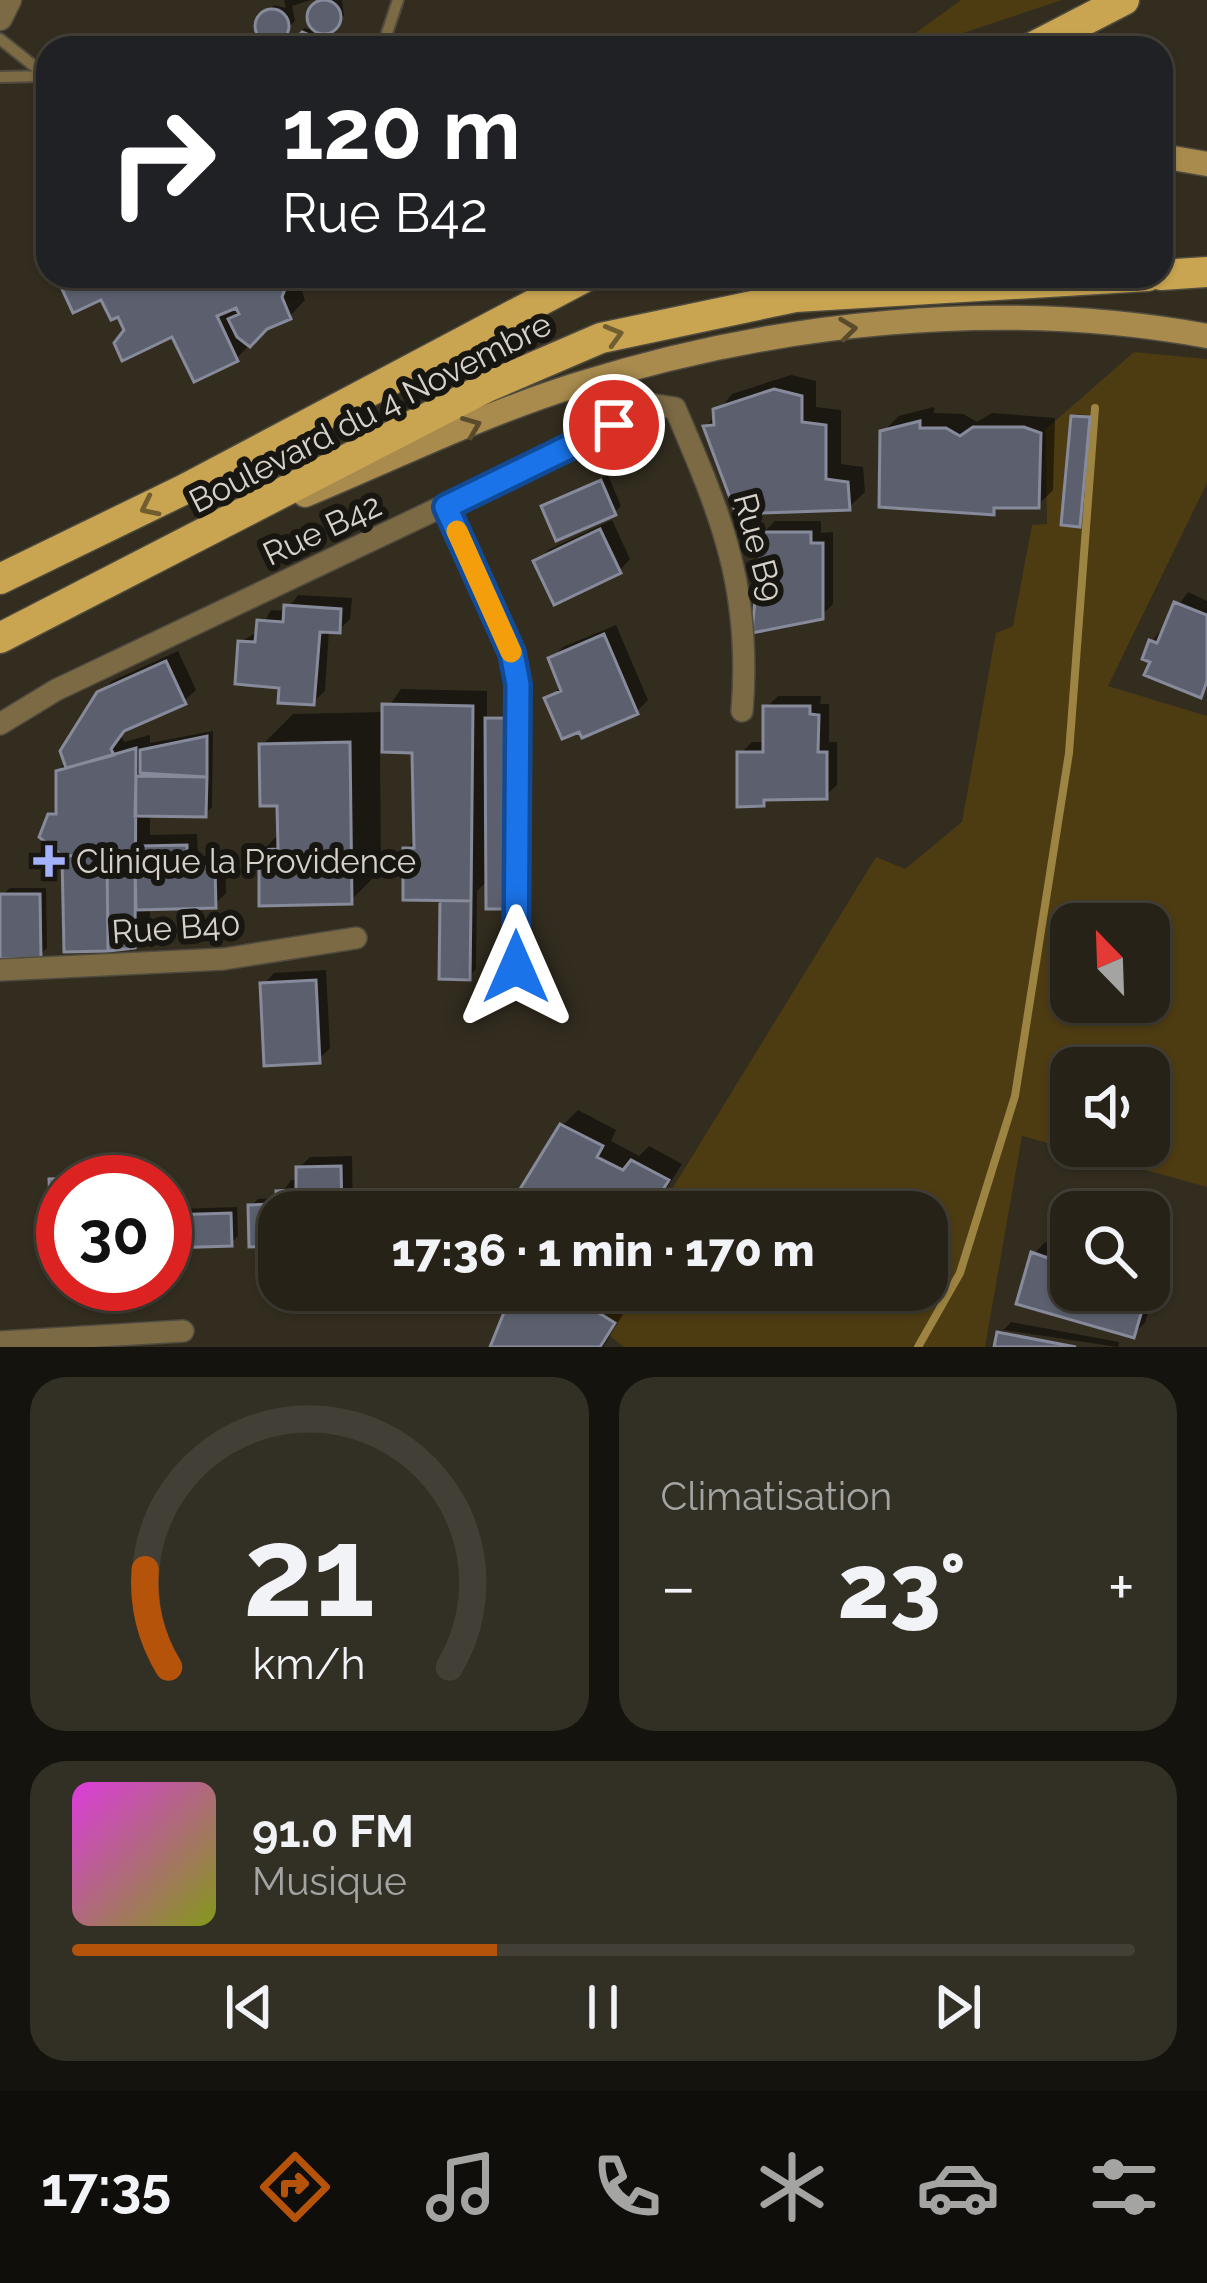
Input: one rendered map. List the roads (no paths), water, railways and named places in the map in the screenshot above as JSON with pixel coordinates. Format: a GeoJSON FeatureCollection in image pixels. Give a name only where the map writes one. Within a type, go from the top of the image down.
{"type":"FeatureCollection","features":[{"type":"Feature","properties":{"kind":"main road"},"geometry":{"type":"LineString","coordinates":[[1054,36],[1124,0]]}},
{"type":"Feature","properties":{"kind":"main road"},"geometry":{"type":"LineString","coordinates":[[1173,158],[1207,164]]}},
{"type":"Feature","properties":{"kind":"main road"},"geometry":{"type":"LineString","coordinates":[[1173,274],[1207,272]]}},
{"type":"Feature","properties":{"kind":"main road","name":"Boulevard du 4 Novembre"},"geometry":{"type":"LineString","coordinates":[[0,579],[185,489],[564,288]]}},
{"type":"Feature","properties":{"kind":"main road","name":"Boulevard du 4 Novembre"},"geometry":{"type":"LineString","coordinates":[[0,638],[488,387],[601,338],[730,307],[795,297],[946,288]]}},
{"type":"Feature","properties":{"kind":"main road"},"geometry":{"type":"LineString","coordinates":[[208,534],[571,386],[737,345],[892,324],[985,320],[1068,320],[1207,336]]}},
{"type":"Feature","properties":{"kind":"main road"},"geometry":{"type":"LineString","coordinates":[[464,340],[488,387]]}},
{"type":"Feature","properties":{"kind":"street"},"geometry":{"type":"LineString","coordinates":[[0,18],[9,0]]}},
{"type":"Feature","properties":{"kind":"street","name":"Rue B42"},"geometry":{"type":"LineString","coordinates":[[0,724],[56,690],[656,405],[676,408]]}},
{"type":"Feature","properties":{"kind":"street","name":"Rue B9"},"geometry":{"type":"LineString","coordinates":[[676,408],[742,593],[746,627],[742,711]]}},
{"type":"Feature","properties":{"kind":"street"},"geometry":{"type":"LineString","coordinates":[[446,507],[512,653],[518,684],[516,967]]}},
{"type":"Feature","properties":{"kind":"street","name":"Rue B40"},"geometry":{"type":"LineString","coordinates":[[0,970],[224,959],[356,938]]}},
{"type":"Feature","properties":{"kind":"street"},"geometry":{"type":"LineString","coordinates":[[0,1342],[183,1331]]}},
{"type":"Feature","properties":{"kind":"lane"},"geometry":{"type":"LineString","coordinates":[[386,36],[398,0]]}},
{"type":"Feature","properties":{"kind":"lane"},"geometry":{"type":"LineString","coordinates":[[0,39],[36,68]]}},
{"type":"Feature","properties":{"kind":"lane"},"geometry":{"type":"LineString","coordinates":[[0,77],[36,76]]}},
{"type":"Feature","properties":{"kind":"waterway"},"geometry":{"type":"LineString","coordinates":[[918,1347],[960,1273],[1015,1096],[1069,753],[1095,408]]}},
{"type":"Feature","properties":{"kind":"place","name":"Clinique la Providence"},"geometry":{"type":"Point","coordinates":[49,861]}}]}
